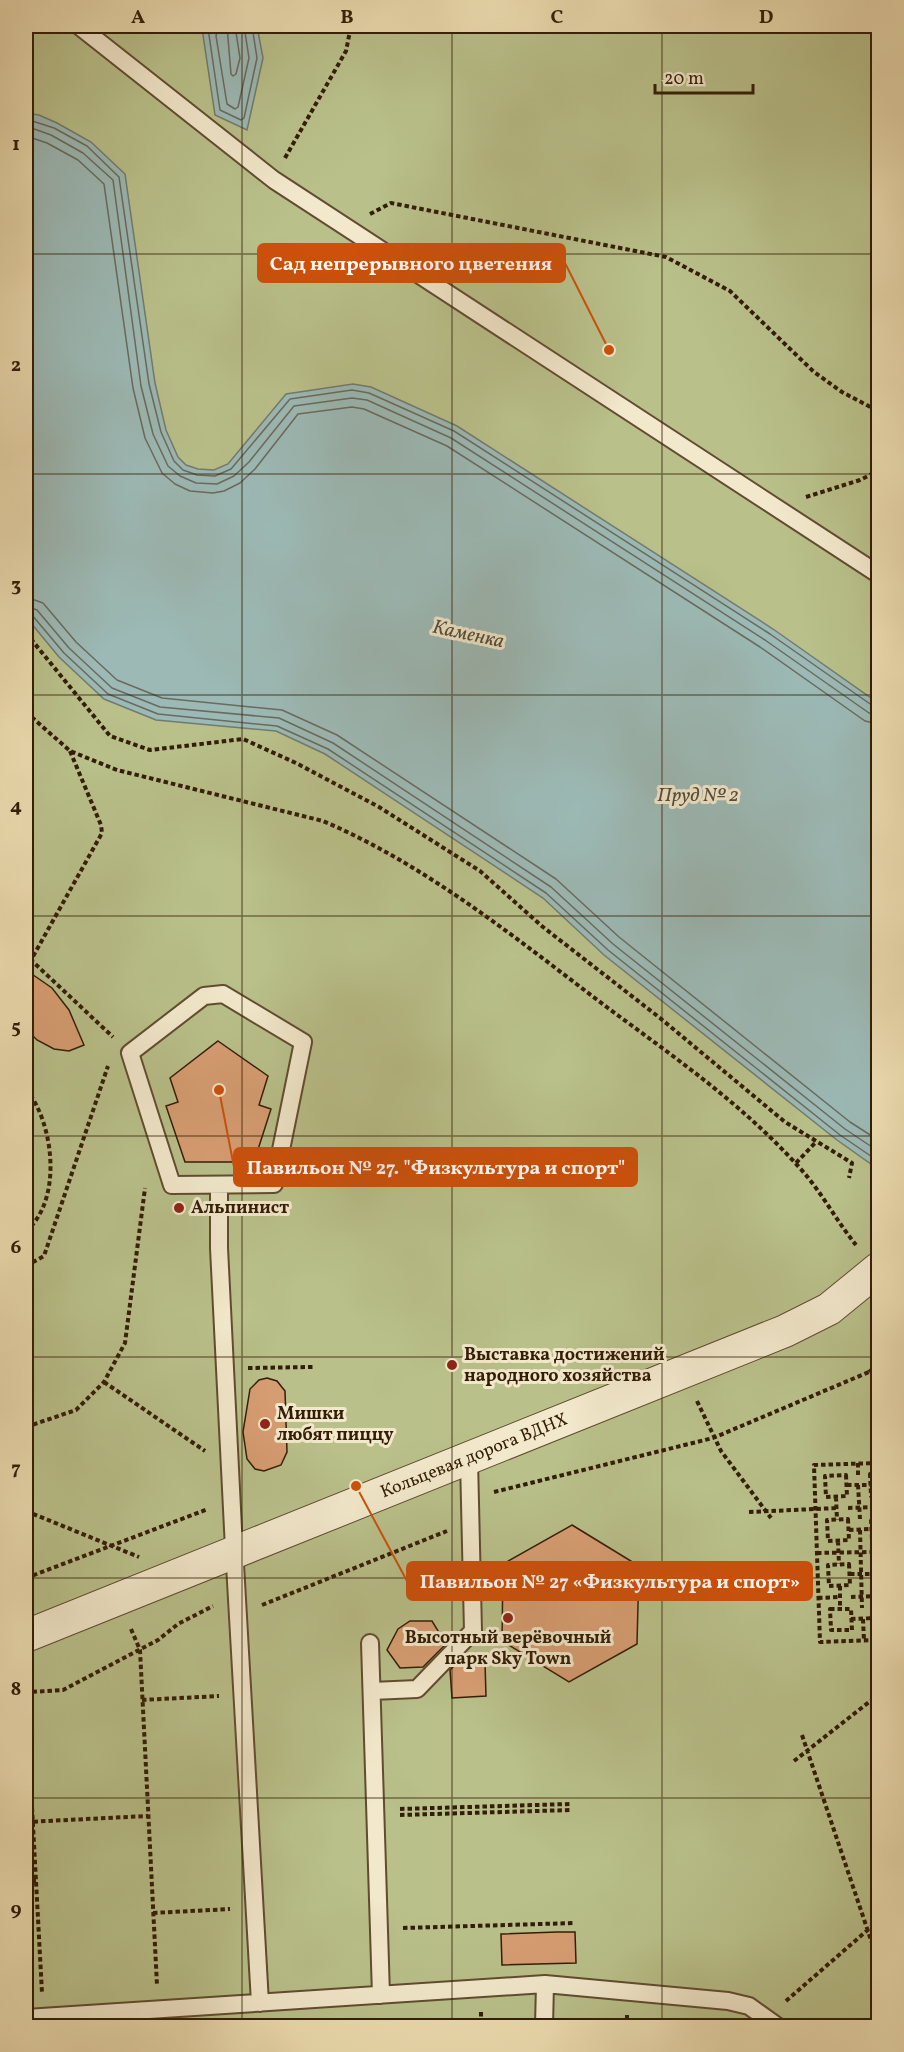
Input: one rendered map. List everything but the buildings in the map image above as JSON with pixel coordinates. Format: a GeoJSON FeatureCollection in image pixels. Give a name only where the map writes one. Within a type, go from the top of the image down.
{"type":"FeatureCollection","features":[{"type":"Feature","properties":{"kind":"street","name":"Кольцевая дорога ВДНХ"},"geometry":{"type":"LineString","coordinates":[[26,1636],[469,1460],[807,1322],[876,1275]]}},
{"type":"Feature","properties":{"kind":"lane"},"geometry":{"type":"LineString","coordinates":[[79,26],[274,180],[879,574]]}},
{"type":"Feature","properties":{"kind":"lane"},"geometry":{"type":"LineString","coordinates":[[223,994],[303,1042],[274,1184],[219,1185],[172,1185],[130,1053],[204,996],[223,994]]}},
{"type":"Feature","properties":{"kind":"lane"},"geometry":{"type":"LineString","coordinates":[[219,1185],[234,1552],[260,2003]]}},
{"type":"Feature","properties":{"kind":"lane"},"geometry":{"type":"LineString","coordinates":[[372,1691],[417,1689],[473,1631],[469,1460]]}},
{"type":"Feature","properties":{"kind":"lane"},"geometry":{"type":"LineString","coordinates":[[370,1643],[381,1995]]}},
{"type":"Feature","properties":{"kind":"lane"},"geometry":{"type":"LineString","coordinates":[[26,2019],[545,1984],[728,2001],[749,2006],[772,2022]]}},
{"type":"Feature","properties":{"kind":"lane"},"geometry":{"type":"LineString","coordinates":[[544,2026],[545,1984]]}},
{"type":"Feature","properties":{"kind":"path"},"geometry":{"type":"LineString","coordinates":[[274,180],[346,51],[351,26]]}},
{"type":"Feature","properties":{"kind":"path"},"geometry":{"type":"LineString","coordinates":[[345,227],[391,203],[666,257],[730,291],[814,372],[842,392],[879,411]]}},
{"type":"Feature","properties":{"kind":"path"},"geometry":{"type":"LineString","coordinates":[[772,506],[824,492],[879,471]]}},
{"type":"Feature","properties":{"kind":"path"},"geometry":{"type":"LineString","coordinates":[[26,633],[110,735],[150,750],[243,739],[296,763],[379,807],[480,871],[543,927],[660,1018],[785,1122],[852,1163],[849,1178]]}},
{"type":"Feature","properties":{"kind":"path"},"geometry":{"type":"LineString","coordinates":[[26,712],[70,751],[117,770],[323,821],[354,834],[460,899],[524,943],[713,1085],[796,1163],[814,1183],[839,1224],[876,1275]]}},
{"type":"Feature","properties":{"kind":"path"},"geometry":{"type":"LineString","coordinates":[[31,960],[102,833],[101,825],[70,751]]}},
{"type":"Feature","properties":{"kind":"path"},"geometry":{"type":"LineString","coordinates":[[26,955],[116,1040]]}},
{"type":"Feature","properties":{"kind":"path"},"geometry":{"type":"LineString","coordinates":[[26,1266],[44,1256],[109,1063]]}},
{"type":"Feature","properties":{"kind":"path"},"geometry":{"type":"LineString","coordinates":[[26,1089],[46,1126],[51,1156],[48,1193],[33,1225],[26,1231]]}},
{"type":"Feature","properties":{"kind":"path"},"geometry":{"type":"LineString","coordinates":[[796,1163],[816,1142]]}},
{"type":"Feature","properties":{"kind":"path"},"geometry":{"type":"LineString","coordinates":[[26,1426],[76,1410],[104,1382],[125,1343],[146,1185],[172,1185]]}},
{"type":"Feature","properties":{"kind":"path"},"geometry":{"type":"LineString","coordinates":[[470,1498],[713,1438],[869,1372],[879,1364]]}},
{"type":"Feature","properties":{"kind":"path"},"geometry":{"type":"LineString","coordinates":[[226,1369],[313,1367]]}},
{"type":"Feature","properties":{"kind":"path"},"geometry":{"type":"LineString","coordinates":[[869,1372],[879,1379]]}},
{"type":"Feature","properties":{"kind":"path"},"geometry":{"type":"LineString","coordinates":[[685,1373],[713,1438],[771,1518]]}},
{"type":"Feature","properties":{"kind":"path"},"geometry":{"type":"LineString","coordinates":[[104,1382],[230,1466]]}},
{"type":"Feature","properties":{"kind":"path"},"geometry":{"type":"LineString","coordinates":[[858,1463],[858,1474]]}},
{"type":"Feature","properties":{"kind":"path"},"geometry":{"type":"LineString","coordinates":[[879,1463],[814,1465],[820,1642],[879,1640]]}},
{"type":"Feature","properties":{"kind":"path"},"geometry":{"type":"LineString","coordinates":[[836,1464],[836,1475]]}},
{"type":"Feature","properties":{"kind":"path"},"geometry":{"type":"LineString","coordinates":[[879,1474],[870,1474],[871,1496],[879,1495]]}},
{"type":"Feature","properties":{"kind":"path"},"geometry":{"type":"LineString","coordinates":[[836,1475],[846,1475],[847,1496],[826,1497],[825,1476],[836,1475]]}},
{"type":"Feature","properties":{"kind":"path"},"geometry":{"type":"LineString","coordinates":[[847,1485],[871,1485]]}},
{"type":"Feature","properties":{"kind":"path"},"geometry":{"type":"LineString","coordinates":[[858,1485],[860,1519]]}},
{"type":"Feature","properties":{"kind":"path"},"geometry":{"type":"LineString","coordinates":[[814,1487],[826,1486]]}},
{"type":"Feature","properties":{"kind":"path"},"geometry":{"type":"LineString","coordinates":[[836,1497],[837,1520]]}},
{"type":"Feature","properties":{"kind":"path"},"geometry":{"type":"LineString","coordinates":[[26,1578],[232,1502]]}},
{"type":"Feature","properties":{"kind":"path"},"geometry":{"type":"LineString","coordinates":[[848,1508],[879,1507]]}},
{"type":"Feature","properties":{"kind":"path"},"geometry":{"type":"LineString","coordinates":[[749,1512],[837,1508]]}},
{"type":"Feature","properties":{"kind":"path"},"geometry":{"type":"LineString","coordinates":[[26,1511],[149,1561]]}},
{"type":"Feature","properties":{"kind":"path"},"geometry":{"type":"LineString","coordinates":[[879,1518],[871,1519],[872,1540],[879,1540]]}},
{"type":"Feature","properties":{"kind":"path"},"geometry":{"type":"LineString","coordinates":[[848,1519],[849,1540],[828,1541],[827,1520],[837,1520],[848,1519]]}},
{"type":"Feature","properties":{"kind":"path"},"geometry":{"type":"LineString","coordinates":[[43,2017],[26,1695],[30,1692],[63,1690],[158,1640],[178,1624],[219,1603],[237,1608],[470,1522]]}},
{"type":"Feature","properties":{"kind":"path"},"geometry":{"type":"LineString","coordinates":[[849,1530],[871,1529]]}},
{"type":"Feature","properties":{"kind":"path"},"geometry":{"type":"LineString","coordinates":[[860,1530],[862,1608]]}},
{"type":"Feature","properties":{"kind":"path"},"geometry":{"type":"LineString","coordinates":[[816,1531],[827,1531]]}},
{"type":"Feature","properties":{"kind":"path"},"geometry":{"type":"LineString","coordinates":[[838,1541],[839,1564]]}},
{"type":"Feature","properties":{"kind":"path"},"geometry":{"type":"LineString","coordinates":[[817,1553],[872,1552]]}},
{"type":"Feature","properties":{"kind":"path"},"geometry":{"type":"LineString","coordinates":[[879,1563],[873,1563],[873,1584],[879,1584]]}},
{"type":"Feature","properties":{"kind":"path"},"geometry":{"type":"LineString","coordinates":[[839,1564],[849,1564],[850,1585],[829,1586],[828,1565],[839,1564]]}},
{"type":"Feature","properties":{"kind":"path"},"geometry":{"type":"LineString","coordinates":[[850,1574],[874,1574]]}},
{"type":"Feature","properties":{"kind":"path"},"geometry":{"type":"LineString","coordinates":[[817,1575],[828,1575]]}},
{"type":"Feature","properties":{"kind":"path"},"geometry":{"type":"LineString","coordinates":[[840,1586],[840,1609]]}},
{"type":"Feature","properties":{"kind":"path"},"geometry":{"type":"LineString","coordinates":[[850,1597],[879,1596]]}},
{"type":"Feature","properties":{"kind":"path"},"geometry":{"type":"LineString","coordinates":[[818,1598],[840,1597]]}},
{"type":"Feature","properties":{"kind":"path"},"geometry":{"type":"LineString","coordinates":[[879,1607],[874,1608],[875,1629],[879,1629]]}},
{"type":"Feature","properties":{"kind":"path"},"geometry":{"type":"LineString","coordinates":[[830,1609],[840,1609],[851,1609],[852,1630],[831,1630],[830,1609]]}},
{"type":"Feature","properties":{"kind":"path"},"geometry":{"type":"LineString","coordinates":[[851,1619],[875,1618]]}},
{"type":"Feature","properties":{"kind":"path"},"geometry":{"type":"LineString","coordinates":[[863,1619],[864,1641]]}},
{"type":"Feature","properties":{"kind":"path"},"geometry":{"type":"LineString","coordinates":[[819,1620],[830,1620]]}},
{"type":"Feature","properties":{"kind":"path"},"geometry":{"type":"LineString","coordinates":[[130,1628],[140,1650],[159,2010]]}},
{"type":"Feature","properties":{"kind":"path"},"geometry":{"type":"LineString","coordinates":[[841,1630],[842,1641]]}},
{"type":"Feature","properties":{"kind":"path"},"geometry":{"type":"LineString","coordinates":[[142,1700],[242,1694]]}},
{"type":"Feature","properties":{"kind":"path"},"geometry":{"type":"LineString","coordinates":[[794,1761],[879,1695]]}},
{"type":"Feature","properties":{"kind":"path"},"geometry":{"type":"LineString","coordinates":[[802,1735],[879,1961]]}},
{"type":"Feature","properties":{"kind":"path"},"geometry":{"type":"LineString","coordinates":[[375,1812],[570,1804]]}},
{"type":"Feature","properties":{"kind":"path"},"geometry":{"type":"LineString","coordinates":[[375,1812],[571,1810]]}},
{"type":"Feature","properties":{"kind":"path"},"geometry":{"type":"LineString","coordinates":[[26,1822],[148,1816]]}},
{"type":"Feature","properties":{"kind":"path"},"geometry":{"type":"LineString","coordinates":[[26,1882],[36,1881]]}},
{"type":"Feature","properties":{"kind":"path"},"geometry":{"type":"LineString","coordinates":[[153,1913],[255,1907]]}},
{"type":"Feature","properties":{"kind":"path"},"geometry":{"type":"LineString","coordinates":[[772,2022],[878,1921]]}},
{"type":"Feature","properties":{"kind":"path"},"geometry":{"type":"LineString","coordinates":[[569,1923],[569,1932]]}},
{"type":"Feature","properties":{"kind":"path"},"geometry":{"type":"LineString","coordinates":[[379,1929],[575,1923]]}},
{"type":"Feature","properties":{"kind":"path"},"geometry":{"type":"LineString","coordinates":[[533,1924],[533,1933]]}},
{"type":"Feature","properties":{"kind":"path"},"geometry":{"type":"LineString","coordinates":[[545,1924],[545,1932]]}},
{"type":"Feature","properties":{"kind":"path"},"geometry":{"type":"LineString","coordinates":[[557,1924],[557,1932]]}},
{"type":"Feature","properties":{"kind":"path"},"geometry":{"type":"LineString","coordinates":[[509,1925],[509,1933]]}},
{"type":"Feature","properties":{"kind":"path"},"geometry":{"type":"LineString","coordinates":[[521,1925],[521,1933]]}},
{"type":"Feature","properties":{"kind":"green space","name":"Выставка достижений народного хозяйства"},"geometry":{"type":"Polygon","coordinates":[[[26,26],[878,26],[878,2026],[26,2026],[26,26]]]}},
{"type":"Feature","properties":{"kind":"water"},"geometry":{"type":"Polygon","coordinates":[[[205,26],[257,26],[263,58],[247,130],[215,115],[203,35],[205,26]]]}},
{"type":"Feature","properties":{"kind":"water","name":"Пруд № 2"},"geometry":{"type":"Polygon","coordinates":[[[26,113],[39,115],[57,123],[91,142],[125,174],[155,383],[166,430],[178,457],[186,465],[198,469],[214,470],[228,464],[286,394],[353,384],[371,387],[457,426],[773,629],[878,703],[878,1169],[837,1140],[604,955],[543,898],[325,754],[276,731],[156,720],[104,699],[59,657],[26,617],[26,113]]]}},
{"type":"Feature","properties":{"kind":"place","name":"Сад непрерывного цветения"},"geometry":{"type":"Point","coordinates":[609,350]}},
{"type":"Feature","properties":{"kind":"place","name":"Павильон № 27. \"Физкультура и спорт\""},"geometry":{"type":"Point","coordinates":[219,1090]}},
{"type":"Feature","properties":{"kind":"place","name":"Альпинист"},"geometry":{"type":"Point","coordinates":[179,1208]}},
{"type":"Feature","properties":{"kind":"place","name":"Выставка достижений народного хозяйства"},"geometry":{"type":"Point","coordinates":[452,1365]}},
{"type":"Feature","properties":{"kind":"place","name":"Мишки любят пиццу"},"geometry":{"type":"Point","coordinates":[265,1424]}},
{"type":"Feature","properties":{"kind":"place","name":"Павильон № 27 «Физкультура и спорт»"},"geometry":{"type":"Point","coordinates":[356,1486]}},
{"type":"Feature","properties":{"kind":"place","name":"Высотный верёвочный парк Sky Town"},"geometry":{"type":"Point","coordinates":[508,1618]}},
{"type":"Feature","properties":{"kind":"water label","name":"Каменка"},"geometry":{"type":"Point","coordinates":[468,635]}}]}
